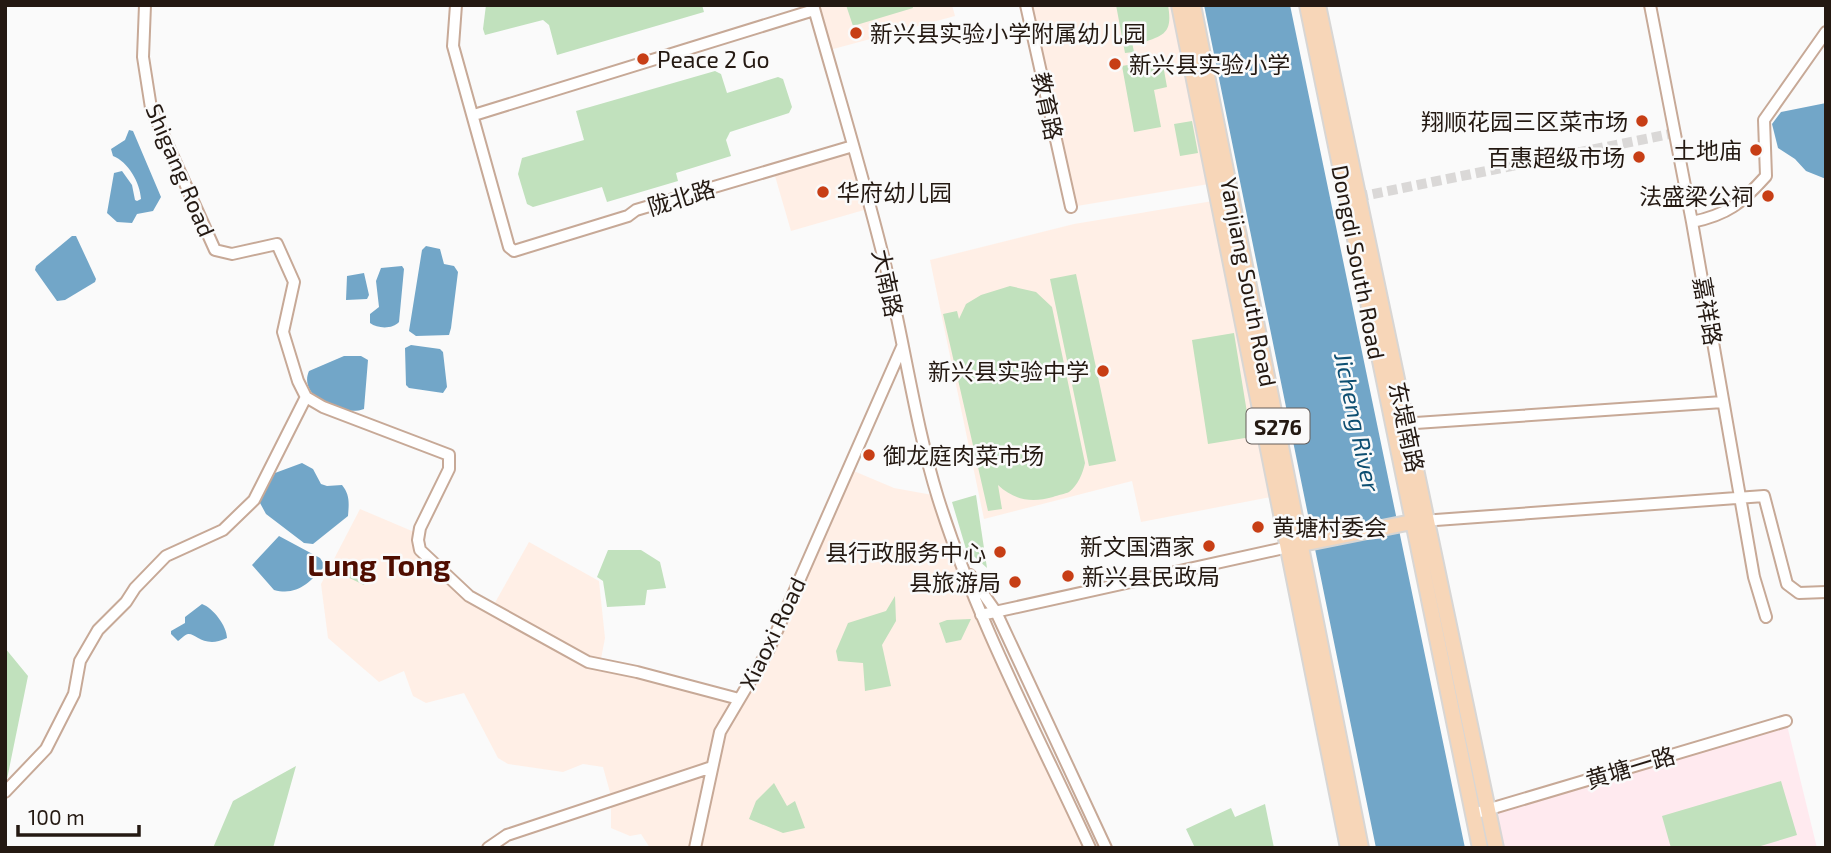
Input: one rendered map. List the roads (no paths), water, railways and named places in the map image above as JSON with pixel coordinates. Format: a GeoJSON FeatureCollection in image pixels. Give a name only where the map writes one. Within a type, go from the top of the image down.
{"type":"FeatureCollection","features":[{"type":"Feature","properties":{"kind":"main road","name":"Yanjiang South Road"},"geometry":{"type":"LineString","coordinates":[[1179,5],[1348,848]]}},
{"type":"Feature","properties":{"kind":"main road","name":"Yanjiang South Road"},"geometry":{"type":"LineString","coordinates":[[1193,5],[1362,848]]}},
{"type":"Feature","properties":{"kind":"main road","name":"Dongdi South Road"},"geometry":{"type":"LineString","coordinates":[[1307,5],[1419,521],[1480,848]]}},
{"type":"Feature","properties":{"kind":"main road","name":"东堤南路"},"geometry":{"type":"LineString","coordinates":[[1318,5],[1399,424]]}},
{"type":"Feature","properties":{"kind":"main road"},"geometry":{"type":"LineString","coordinates":[[1302,544],[1419,521],[1489,809],[1496,848]]}},
{"type":"Feature","properties":{"kind":"street","name":"Shigang Road"},"geometry":{"type":"LineString","coordinates":[[145,5],[144,57],[150,108],[215,250],[232,254],[276,244],[294,282],[283,332],[298,381],[306,397]]}},
{"type":"Feature","properties":{"kind":"street"},"geometry":{"type":"LineString","coordinates":[[456,5],[453,46],[474,115],[814,8]]}},
{"type":"Feature","properties":{"kind":"street","name":"教育路"},"geometry":{"type":"LineString","coordinates":[[1026,5],[1071,207]]}},
{"type":"Feature","properties":{"kind":"street","name":"嘉祥路"},"geometry":{"type":"LineString","coordinates":[[1650,5],[1692,222],[1754,577],[1766,617]]}},
{"type":"Feature","properties":{"kind":"street","name":"大南路"},"geometry":{"type":"LineString","coordinates":[[814,8],[885,263],[935,485],[981,615],[1090,848]]}},
{"type":"Feature","properties":{"kind":"street"},"geometry":{"type":"LineString","coordinates":[[1692,222],[1719,217],[1751,193],[1766,176],[1763,120],[1826,32]]}},
{"type":"Feature","properties":{"kind":"street","name":"陇北路"},"geometry":{"type":"LineString","coordinates":[[474,115],[511,250],[514,251],[628,216],[636,210],[853,146]]}},
{"type":"Feature","properties":{"kind":"street","name":"Xiaoxi Road"},"geometry":{"type":"LineString","coordinates":[[695,848],[720,732],[768,649],[902,347]]}},
{"type":"Feature","properties":{"kind":"street"},"geometry":{"type":"LineString","coordinates":[[5,792],[46,749],[74,694],[80,661],[98,630],[166,556],[223,530],[254,500],[306,397],[323,407],[449,455],[449,469],[418,540],[420,550],[469,596],[588,662],[739,699]]}},
{"type":"Feature","properties":{"kind":"street"},"geometry":{"type":"LineString","coordinates":[[1399,424],[1723,402]]}},
{"type":"Feature","properties":{"kind":"street"},"geometry":{"type":"LineString","coordinates":[[1419,521],[1765,496],[1787,584],[1799,593],[1826,592]]}},
{"type":"Feature","properties":{"kind":"street"},"geometry":{"type":"LineString","coordinates":[[981,615],[1302,544]]}},
{"type":"Feature","properties":{"kind":"street","name":"大南路"},"geometry":{"type":"LineString","coordinates":[[960,561],[996,612],[1106,848]]}},
{"type":"Feature","properties":{"kind":"street","name":"黄塘一路"},"geometry":{"type":"LineString","coordinates":[[1473,814],[1786,720]]}},
{"type":"Feature","properties":{"kind":"street"},"geometry":{"type":"LineString","coordinates":[[488,848],[507,835],[712,767]]}},
{"type":"Feature","properties":{"kind":"water","name":"Jicheng River"},"geometry":{"type":"Polygon","coordinates":[[[1204,5],[1290,5],[1465,848],[1376,848],[1204,5]]]}},
{"type":"Feature","properties":{"kind":"water"},"geometry":{"type":"Polygon","coordinates":[[[1826,103],[1826,179],[1806,171],[1795,159],[1778,148],[1772,124],[1781,112],[1826,103]]]}},
{"type":"Feature","properties":{"kind":"water"},"geometry":{"type":"Polygon","coordinates":[[[129,130],[133,131],[161,197],[153,211],[137,214],[132,223],[117,222],[107,213],[114,173],[122,171],[132,185],[135,200],[141,199],[132,173],[124,163],[113,156],[111,149],[125,140],[129,130]]]}},
{"type":"Feature","properties":{"kind":"water"},"geometry":{"type":"Polygon","coordinates":[[[72,236],[76,236],[96,279],[65,300],[57,301],[35,270],[36,266],[72,236]]]}},
{"type":"Feature","properties":{"kind":"water"},"geometry":{"type":"Polygon","coordinates":[[[426,246],[440,249],[444,264],[454,266],[458,272],[449,335],[416,336],[409,331],[422,250],[426,246]]]}},
{"type":"Feature","properties":{"kind":"water"},"geometry":{"type":"Polygon","coordinates":[[[402,266],[404,269],[399,322],[389,327],[373,325],[370,323],[370,314],[379,307],[376,281],[381,268],[402,266]]]}},
{"type":"Feature","properties":{"kind":"water"},"geometry":{"type":"Polygon","coordinates":[[[364,273],[369,295],[367,299],[346,300],[347,276],[364,273]]]}},
{"type":"Feature","properties":{"kind":"water"},"geometry":{"type":"Polygon","coordinates":[[[411,345],[440,349],[443,352],[447,387],[443,393],[409,388],[406,385],[405,348],[411,345]]]}},
{"type":"Feature","properties":{"kind":"water"},"geometry":{"type":"Polygon","coordinates":[[[344,356],[361,356],[368,360],[364,409],[355,411],[335,408],[316,397],[310,389],[307,381],[309,371],[344,356]]]}},
{"type":"Feature","properties":{"kind":"water"},"geometry":{"type":"Polygon","coordinates":[[[302,463],[313,469],[321,484],[342,485],[348,499],[348,516],[313,544],[304,543],[266,514],[260,503],[260,497],[275,473],[302,463]]]}},
{"type":"Feature","properties":{"kind":"water"},"geometry":{"type":"Polygon","coordinates":[[[279,536],[320,558],[324,564],[313,578],[296,590],[274,590],[252,565],[279,536]]]}},
{"type":"Feature","properties":{"kind":"water"},"geometry":{"type":"Polygon","coordinates":[[[202,604],[219,618],[227,638],[212,642],[188,634],[178,641],[171,631],[185,623],[185,617],[202,604]]]}},
{"type":"Feature","properties":{"kind":"tunnel"},"geometry":{"type":"LineString","coordinates":[[1358,197],[1675,133]]}},
{"type":"Feature","properties":{"kind":"place","name":"新兴县实验小学附属幼儿园"},"geometry":{"type":"Point","coordinates":[856,33]}},
{"type":"Feature","properties":{"kind":"place","name":"Peace 2 Go"},"geometry":{"type":"Point","coordinates":[643,59]}},
{"type":"Feature","properties":{"kind":"place","name":"新兴县实验小学"},"geometry":{"type":"Point","coordinates":[1115,64]}},
{"type":"Feature","properties":{"kind":"place","name":"翔顺花园三区菜市场"},"geometry":{"type":"Point","coordinates":[1642,121]}},
{"type":"Feature","properties":{"kind":"place","name":"土地庙"},"geometry":{"type":"Point","coordinates":[1756,150]}},
{"type":"Feature","properties":{"kind":"place","name":"百惠超级市场"},"geometry":{"type":"Point","coordinates":[1639,157]}},
{"type":"Feature","properties":{"kind":"place","name":"华府幼儿园"},"geometry":{"type":"Point","coordinates":[823,192]}},
{"type":"Feature","properties":{"kind":"place","name":"法盛梁公祠"},"geometry":{"type":"Point","coordinates":[1768,196]}},
{"type":"Feature","properties":{"kind":"place","name":"新兴县实验中学"},"geometry":{"type":"Point","coordinates":[1103,371]}},
{"type":"Feature","properties":{"kind":"place","name":"御龙庭肉菜市场"},"geometry":{"type":"Point","coordinates":[869,455]}},
{"type":"Feature","properties":{"kind":"place","name":"黄塘村委会"},"geometry":{"type":"Point","coordinates":[1258,527]}},
{"type":"Feature","properties":{"kind":"place","name":"新文国酒家"},"geometry":{"type":"Point","coordinates":[1209,546]}},
{"type":"Feature","properties":{"kind":"place","name":"县行政服务中心"},"geometry":{"type":"Point","coordinates":[1000,552]}},
{"type":"Feature","properties":{"kind":"place","name":"新兴县民政局"},"geometry":{"type":"Point","coordinates":[1068,576]}},
{"type":"Feature","properties":{"kind":"place","name":"县旅游局"},"geometry":{"type":"Point","coordinates":[1015,582]}},
{"type":"Feature","properties":{"kind":"district","name":"Lung Tong"},"geometry":{"type":"Point","coordinates":[379,564]}}]}
